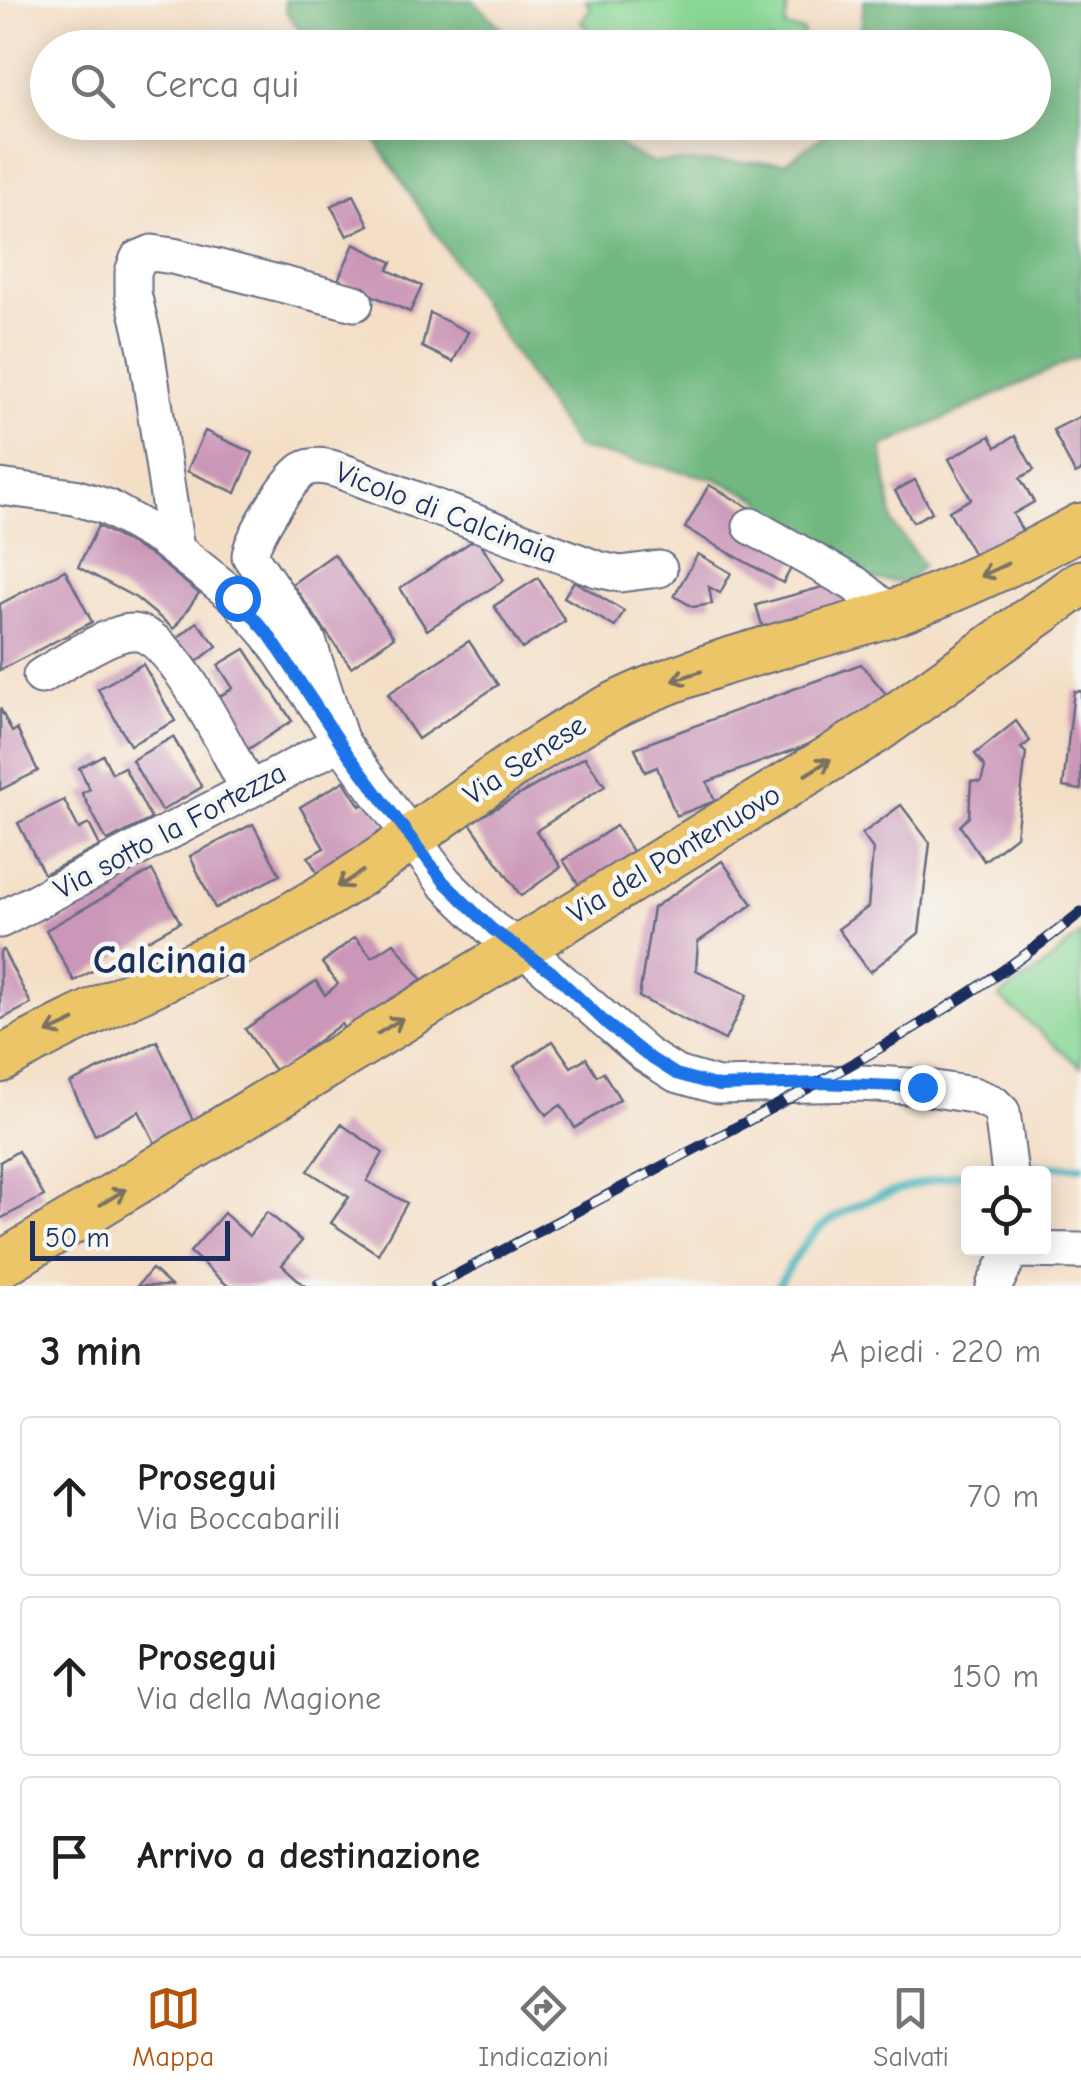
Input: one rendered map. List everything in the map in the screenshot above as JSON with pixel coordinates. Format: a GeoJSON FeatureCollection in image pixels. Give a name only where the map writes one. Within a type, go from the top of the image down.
{"type":"FeatureCollection","features":[{"type":"Feature","properties":{"kind":"main road","name":"Via Senese"},"geometry":{"type":"LineString","coordinates":[[0,1060],[319,899],[532,751],[636,695],[890,613],[975,579],[1081,526]]}},
{"type":"Feature","properties":{"kind":"main road","name":"Via del Pontenuovo"},"geometry":{"type":"LineString","coordinates":[[0,1265],[875,732],[1081,584]]}},
{"type":"Feature","properties":{"kind":"street"},"geometry":{"type":"LineString","coordinates":[[176,549],[146,349],[133,293],[138,258],[161,254],[355,303]]}},
{"type":"Feature","properties":{"kind":"street","name":"Vicolo di Calcinaia"},"geometry":{"type":"LineString","coordinates":[[340,742],[308,641],[250,556],[256,535],[303,470],[316,466],[342,470],[597,569],[620,574],[659,570]]}},
{"type":"Feature","properties":{"kind":"street"},"geometry":{"type":"LineString","coordinates":[[0,487],[94,502],[134,520],[176,549],[255,617],[340,742],[455,894],[646,1055],[687,1078],[730,1087],[861,1083],[942,1089],[988,1100],[998,1106],[1004,1117],[1009,1166]]}},
{"type":"Feature","properties":{"kind":"street"},"geometry":{"type":"LineString","coordinates":[[751,526],[855,584],[890,613]]}},
{"type":"Feature","properties":{"kind":"street"},"geometry":{"type":"LineString","coordinates":[[41,676],[120,634],[136,632],[154,638],[182,672],[249,790]]}},
{"type":"Feature","properties":{"kind":"street","name":"Via sotto la Fortezza"},"geometry":{"type":"LineString","coordinates":[[0,920],[340,742]]}},
{"type":"Feature","properties":{"kind":"street"},"geometry":{"type":"LineString","coordinates":[[1051,1250],[1081,1251]]}},
{"type":"Feature","properties":{"kind":"street"},"geometry":{"type":"LineString","coordinates":[[994,1286],[1009,1256]]}},
{"type":"Feature","properties":{"kind":"green space"},"geometry":{"type":"Polygon","coordinates":[[[284,0],[473,0],[504,30],[299,30],[287,13],[284,0]]]}},
{"type":"Feature","properties":{"kind":"green space"},"geometry":{"type":"Polygon","coordinates":[[[585,0],[788,0],[785,28],[797,30],[588,30],[581,22],[591,7],[585,0]]]}},
{"type":"Feature","properties":{"kind":"green space"},"geometry":{"type":"Polygon","coordinates":[[[864,0],[1081,0],[1081,356],[882,447],[893,524],[923,565],[907,583],[854,577],[754,522],[762,500],[716,479],[576,448],[375,140],[615,140],[625,150],[650,162],[786,162],[818,140],[1051,140],[1051,30],[861,30],[864,0]]]}},
{"type":"Feature","properties":{"kind":"green space"},"geometry":{"type":"Polygon","coordinates":[[[1081,934],[1081,1067],[999,997],[1042,968],[1081,934]]]}},
{"type":"Feature","properties":{"kind":"building"},"geometry":{"type":"Polygon","coordinates":[[[354,195],[369,225],[347,236],[331,206],[354,195]]]}},
{"type":"Feature","properties":{"kind":"building"},"geometry":{"type":"Polygon","coordinates":[[[354,244],[392,262],[388,270],[422,286],[410,312],[338,280],[354,244]]]}},
{"type":"Feature","properties":{"kind":"building"},"geometry":{"type":"Polygon","coordinates":[[[430,313],[468,332],[453,362],[422,347],[430,313]]]}},
{"type":"Feature","properties":{"kind":"building"},"geometry":{"type":"Polygon","coordinates":[[[1081,416],[1081,471],[1075,474],[1053,430],[1081,416]]]}},
{"type":"Feature","properties":{"kind":"building"},"geometry":{"type":"Polygon","coordinates":[[[205,431],[253,453],[236,493],[187,471],[205,431]]]}},
{"type":"Feature","properties":{"kind":"building"},"geometry":{"type":"Polygon","coordinates":[[[990,436],[996,447],[1015,436],[1034,470],[1020,478],[1034,502],[1013,514],[1023,532],[976,558],[949,511],[971,499],[949,459],[990,436]]]}},
{"type":"Feature","properties":{"kind":"building"},"geometry":{"type":"Polygon","coordinates":[[[915,480],[932,512],[913,522],[895,491],[915,480]]]}},
{"type":"Feature","properties":{"kind":"building"},"geometry":{"type":"Polygon","coordinates":[[[709,485],[750,508],[740,525],[797,557],[783,583],[685,528],[709,485]]]}},
{"type":"Feature","properties":{"kind":"building"},"geometry":{"type":"Polygon","coordinates":[[[98,526],[154,557],[199,593],[174,629],[136,598],[78,567],[98,526]]]}},
{"type":"Feature","properties":{"kind":"building"},"geometry":{"type":"Polygon","coordinates":[[[477,538],[504,580],[427,630],[400,588],[477,538]]]}},
{"type":"Feature","properties":{"kind":"building"},"geometry":{"type":"Polygon","coordinates":[[[334,554],[394,637],[351,667],[292,584],[334,554]]]}},
{"type":"Feature","properties":{"kind":"building"},"geometry":{"type":"Polygon","coordinates":[[[698,554],[731,573],[720,593],[709,587],[712,604],[693,607],[674,596],[698,554]]]}},
{"type":"Feature","properties":{"kind":"building"},"geometry":{"type":"Polygon","coordinates":[[[65,570],[92,622],[0,670],[0,604],[65,570]]]}},
{"type":"Feature","properties":{"kind":"building"},"geometry":{"type":"Polygon","coordinates":[[[538,578],[565,621],[522,649],[494,606],[538,578]]]}},
{"type":"Feature","properties":{"kind":"building"},"geometry":{"type":"Polygon","coordinates":[[[574,581],[624,611],[615,627],[564,597],[574,581]]]}},
{"type":"Feature","properties":{"kind":"building"},"geometry":{"type":"Polygon","coordinates":[[[845,581],[870,607],[766,638],[756,605],[845,581]]]}},
{"type":"Feature","properties":{"kind":"building"},"geometry":{"type":"Polygon","coordinates":[[[197,622],[217,646],[194,664],[174,641],[197,622]]]}},
{"type":"Feature","properties":{"kind":"building"},"geometry":{"type":"Polygon","coordinates":[[[469,641],[498,685],[418,739],[388,694],[469,641]]]}},
{"type":"Feature","properties":{"kind":"building"},"geometry":{"type":"Polygon","coordinates":[[[245,649],[292,721],[247,750],[214,700],[233,688],[218,665],[245,649]]]}},
{"type":"Feature","properties":{"kind":"building"},"geometry":{"type":"Polygon","coordinates":[[[143,664],[175,721],[130,745],[98,689],[143,664]]]}},
{"type":"Feature","properties":{"kind":"building"},"geometry":{"type":"Polygon","coordinates":[[[861,664],[891,700],[831,736],[707,782],[715,801],[676,816],[657,767],[645,772],[635,748],[861,664]]]}},
{"type":"Feature","properties":{"kind":"building"},"geometry":{"type":"Polygon","coordinates":[[[1074,691],[1081,691],[1081,790],[1063,787],[1074,691]]]}},
{"type":"Feature","properties":{"kind":"building"},"geometry":{"type":"Polygon","coordinates":[[[0,708],[12,732],[17,729],[38,771],[0,790],[0,708]]]}},
{"type":"Feature","properties":{"kind":"building"},"geometry":{"type":"Polygon","coordinates":[[[1016,721],[1030,741],[1021,748],[1026,753],[1016,836],[984,861],[960,826],[969,817],[971,781],[981,782],[985,767],[975,754],[1016,721]]]}},
{"type":"Feature","properties":{"kind":"building"},"geometry":{"type":"Polygon","coordinates":[[[173,737],[202,787],[161,811],[132,760],[173,737]]]}},
{"type":"Feature","properties":{"kind":"building"},"geometry":{"type":"Polygon","coordinates":[[[103,755],[112,773],[124,767],[151,819],[107,841],[82,793],[90,789],[79,768],[103,755]]]}},
{"type":"Feature","properties":{"kind":"building"},"geometry":{"type":"Polygon","coordinates":[[[585,757],[605,786],[536,831],[561,867],[521,896],[470,823],[585,757]]]}},
{"type":"Feature","properties":{"kind":"building"},"geometry":{"type":"Polygon","coordinates":[[[344,781],[360,806],[372,799],[392,833],[319,876],[308,857],[324,848],[300,807],[344,781]]]}},
{"type":"Feature","properties":{"kind":"building"},"geometry":{"type":"Polygon","coordinates":[[[64,800],[79,829],[89,824],[100,846],[44,874],[18,823],[64,800]]]}},
{"type":"Feature","properties":{"kind":"building"},"geometry":{"type":"Polygon","coordinates":[[[901,805],[930,843],[919,933],[870,972],[838,929],[868,907],[873,849],[862,834],[901,805]]]}},
{"type":"Feature","properties":{"kind":"building"},"geometry":{"type":"Polygon","coordinates":[[[253,824],[280,875],[215,908],[190,856],[253,824]]]}},
{"type":"Feature","properties":{"kind":"building"},"geometry":{"type":"Polygon","coordinates":[[[616,826],[635,856],[582,890],[563,860],[616,826]]]}},
{"type":"Feature","properties":{"kind":"building"},"geometry":{"type":"Polygon","coordinates":[[[722,861],[753,904],[698,942],[696,970],[747,995],[725,1040],[639,997],[653,908],[722,861]]]}},
{"type":"Feature","properties":{"kind":"building"},"geometry":{"type":"Polygon","coordinates":[[[152,870],[180,922],[74,981],[46,930],[152,870]]]}},
{"type":"Feature","properties":{"kind":"building"},"geometry":{"type":"Polygon","coordinates":[[[355,937],[372,957],[394,943],[422,979],[348,1033],[341,1024],[276,1072],[245,1029],[316,981],[325,995],[338,984],[322,963],[355,937]]]}},
{"type":"Feature","properties":{"kind":"building"},"geometry":{"type":"Polygon","coordinates":[[[3,950],[31,1004],[0,1020],[0,952],[3,950]]]}},
{"type":"Feature","properties":{"kind":"building"},"geometry":{"type":"Polygon","coordinates":[[[157,1041],[195,1125],[155,1143],[139,1111],[95,1135],[70,1083],[157,1041]]]}},
{"type":"Feature","properties":{"kind":"building"},"geometry":{"type":"Polygon","coordinates":[[[553,1041],[571,1067],[586,1058],[597,1076],[603,1072],[620,1099],[575,1128],[561,1105],[546,1115],[514,1066],[553,1041]]]}},
{"type":"Feature","properties":{"kind":"building"},"geometry":{"type":"Polygon","coordinates":[[[341,1124],[383,1153],[367,1181],[407,1203],[378,1254],[331,1223],[349,1197],[308,1171],[341,1124]]]}},
{"type":"Feature","properties":{"kind":"building"},"geometry":{"type":"Polygon","coordinates":[[[18,1151],[44,1196],[0,1219],[0,1162],[18,1151]]]}},
{"type":"Feature","properties":{"kind":"building"},"geometry":{"type":"Polygon","coordinates":[[[267,1212],[302,1241],[282,1265],[305,1286],[228,1286],[190,1252],[224,1213],[249,1236],[267,1212]]]}},
{"type":"Feature","properties":{"kind":"building"},"geometry":{"type":"Polygon","coordinates":[[[152,1269],[171,1286],[137,1286],[152,1269]]]}},
{"type":"Feature","properties":{"kind":"waterway"},"geometry":{"type":"LineString","coordinates":[[1051,1166],[1081,1166]]}},
{"type":"Feature","properties":{"kind":"waterway"},"geometry":{"type":"LineString","coordinates":[[778,1286],[813,1235],[835,1217],[880,1196],[961,1175]]}},
{"type":"Feature","properties":{"kind":"railway"},"geometry":{"type":"LineString","coordinates":[[435,1286],[863,1058],[997,975],[1081,912]]}},
{"type":"Feature","properties":{"kind":"district","name":"Calcinaia"},"geometry":{"type":"Point","coordinates":[170,960]}},
{"type":"Feature","properties":{"kind":"route"},"geometry":{"type":"LineString","coordinates":[[237,598],[269,635],[348,754],[444,882],[492,929],[552,972],[646,1055],[676,1074],[718,1086],[861,1083],[922,1087]]}}]}
